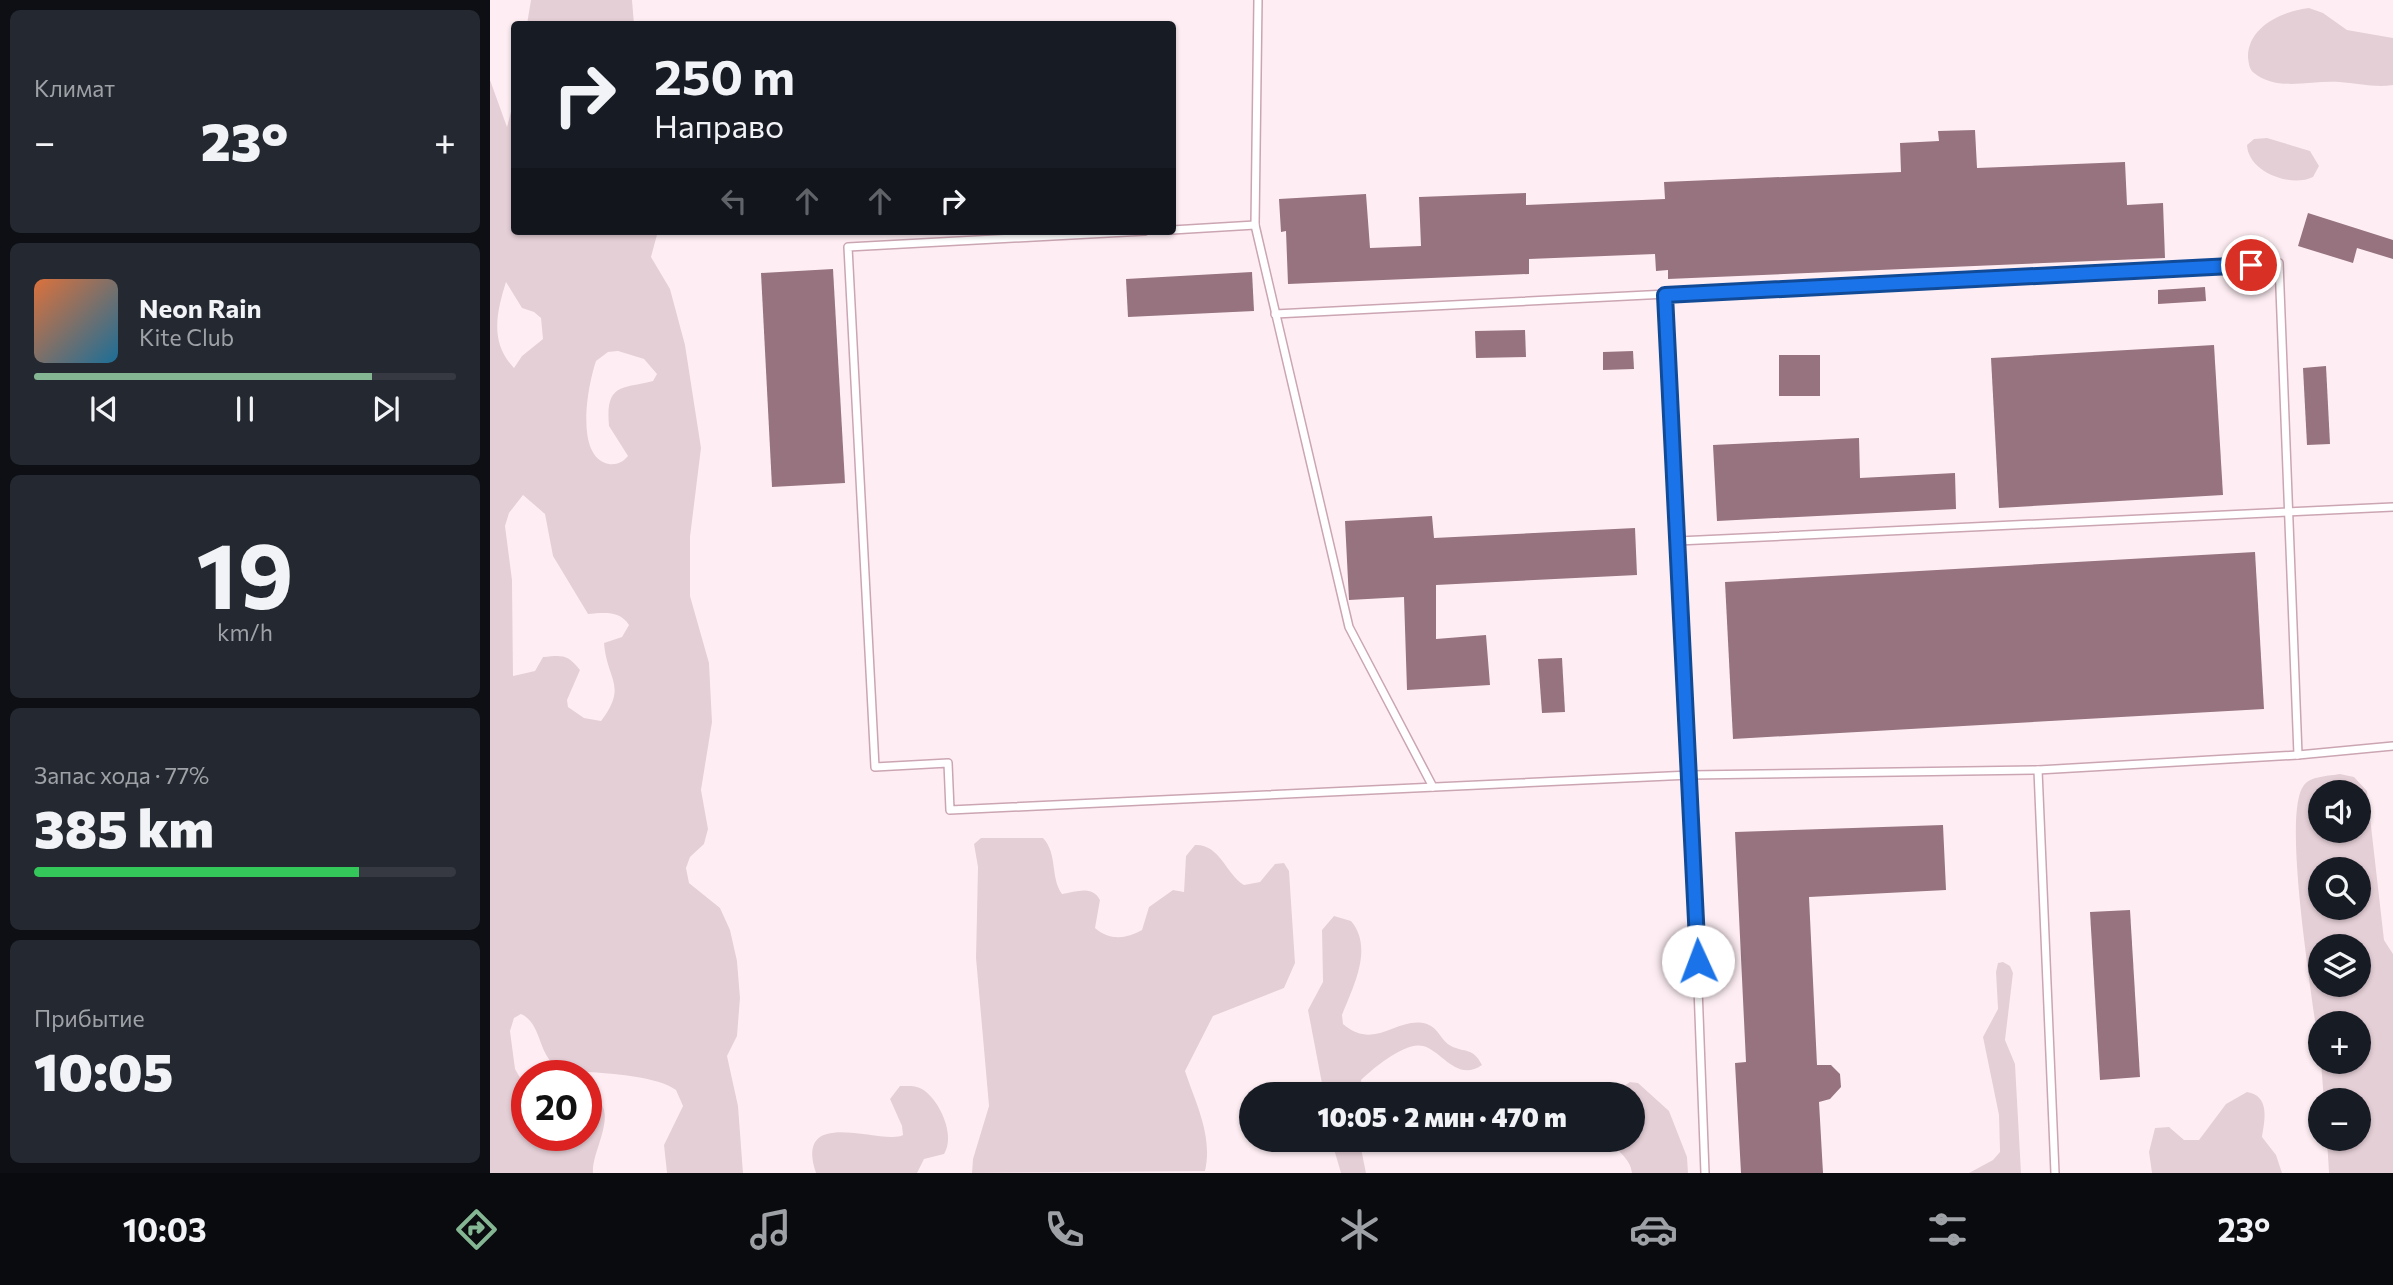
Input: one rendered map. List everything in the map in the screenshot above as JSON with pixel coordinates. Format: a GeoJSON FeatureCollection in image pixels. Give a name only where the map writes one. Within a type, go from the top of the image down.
{"type":"FeatureCollection","features":[{"type":"Feature","properties":{"kind":"lane"},"geometry":{"type":"LineString","coordinates":[[1258,0],[1255,225],[1349,627],[1433,787]]}},
{"type":"Feature","properties":{"kind":"lane"},"geometry":{"type":"LineString","coordinates":[[1176,230],[1255,225]]}},
{"type":"Feature","properties":{"kind":"lane"},"geometry":{"type":"LineString","coordinates":[[1071,235],[848,247],[876,766],[948,763],[950,810],[1690,775],[2038,770],[2298,755],[2393,746]]}},
{"type":"Feature","properties":{"kind":"lane"},"geometry":{"type":"LineString","coordinates":[[1275,314],[2279,263],[2298,755]]}},
{"type":"Feature","properties":{"kind":"lane"},"geometry":{"type":"LineString","coordinates":[[1665,295],[1690,775],[1706,1173]]}},
{"type":"Feature","properties":{"kind":"lane"},"geometry":{"type":"LineString","coordinates":[[1678,541],[2393,507]]}},
{"type":"Feature","properties":{"kind":"lane"},"geometry":{"type":"LineString","coordinates":[[2038,770],[2055,1173]]}},
{"type":"Feature","properties":{"kind":"shaded area"},"geometry":{"type":"Polygon","coordinates":[[[531,0],[632,0],[634,21],[528,21],[531,0]]]}},
{"type":"Feature","properties":{"kind":"shaded area"},"geometry":{"type":"Polygon","coordinates":[[[2309,8],[2323,13],[2347,30],[2393,38],[2393,85],[2329,82],[2284,84],[2263,79],[2254,73],[2249,64],[2249,47],[2260,29],[2278,17],[2309,8]]]}},
{"type":"Feature","properties":{"kind":"shaded area"},"geometry":{"type":"Polygon","coordinates":[[[490,80],[507,127],[511,112],[511,235],[657,235],[651,257],[670,289],[685,345],[701,448],[690,537],[690,596],[709,663],[712,722],[701,790],[708,829],[704,844],[690,857],[686,868],[689,883],[720,908],[730,930],[737,961],[740,998],[737,1036],[727,1056],[738,1106],[743,1173],[667,1173],[664,1145],[683,1106],[676,1090],[633,1076],[602,1073],[602,1060],[550,1060],[533,1025],[521,1014],[514,1018],[510,1031],[514,1060],[511,1060],[511,1151],[597,1151],[593,1173],[490,1173],[490,80]],[[506,282],[497,328],[501,349],[514,368],[522,356],[543,339],[541,318],[522,308],[506,282]],[[618,351],[608,352],[596,361],[587,402],[587,435],[598,459],[609,464],[620,463],[628,456],[609,426],[610,402],[613,395],[624,387],[653,381],[657,374],[644,359],[618,351]],[[523,495],[509,513],[505,526],[512,580],[513,676],[535,671],[543,657],[568,658],[580,670],[567,700],[568,707],[584,718],[601,721],[609,709],[615,691],[604,643],[622,637],[629,625],[616,615],[588,614],[553,556],[545,514],[523,495]]]}},
{"type":"Feature","properties":{"kind":"shaded area"},"geometry":{"type":"Polygon","coordinates":[[[2267,138],[2310,151],[2319,166],[2313,177],[2304,180],[2283,179],[2263,170],[2249,155],[2247,145],[2254,139],[2267,138]]]}},
{"type":"Feature","properties":{"kind":"shaded area"},"geometry":{"type":"Polygon","coordinates":[[[2340,774],[2357,780],[2312,780],[2340,774]]]}},
{"type":"Feature","properties":{"kind":"shaded area"},"geometry":{"type":"Polygon","coordinates":[[[2307,782],[2308,843],[2371,843],[2371,826],[2384,940],[2393,954],[2393,1173],[2329,1173],[2328,1151],[2371,1151],[2371,1088],[2323,1088],[2322,1074],[2371,1074],[2371,1011],[2314,1011],[2312,997],[2371,997],[2371,934],[2308,934],[2308,965],[2297,873],[2296,834],[2298,803],[2307,782]]]}},
{"type":"Feature","properties":{"kind":"shaded area"},"geometry":{"type":"Polygon","coordinates":[[[981,838],[1043,838],[1051,851],[1056,880],[1062,894],[1088,891],[1097,895],[1100,900],[1095,928],[1112,937],[1130,935],[1142,930],[1149,907],[1173,890],[1184,892],[1186,856],[1195,845],[1211,849],[1244,885],[1260,882],[1275,864],[1284,863],[1289,871],[1295,963],[1284,988],[1213,1016],[1185,1071],[1205,1133],[1205,1171],[972,1173],[973,1159],[989,1106],[976,958],[978,867],[974,844],[981,838]]]}},
{"type":"Feature","properties":{"kind":"shaded area"},"geometry":{"type":"Polygon","coordinates":[[[1334,916],[1351,921],[1361,943],[1359,968],[1342,1015],[1343,1024],[1366,1035],[1406,1024],[1427,1024],[1448,1044],[1475,1055],[1482,1065],[1473,1070],[1457,1068],[1430,1049],[1416,1046],[1390,1057],[1366,1075],[1361,1082],[1322,1082],[1308,1010],[1323,982],[1322,930],[1334,916]]]}},
{"type":"Feature","properties":{"kind":"shaded area"},"geometry":{"type":"Polygon","coordinates":[[[2003,962],[2010,966],[2013,973],[2005,1040],[2015,1064],[2021,1173],[1969,1173],[1993,1160],[2000,1152],[1999,1115],[1983,1037],[1998,1009],[1996,972],[1998,963],[2003,962]]]}},
{"type":"Feature","properties":{"kind":"shaded area"},"geometry":{"type":"Polygon","coordinates":[[[900,1086],[919,1088],[935,1101],[947,1128],[948,1138],[944,1154],[924,1159],[917,1173],[816,1173],[812,1152],[817,1140],[828,1134],[843,1132],[893,1137],[903,1135],[902,1126],[890,1099],[900,1086]]]}},
{"type":"Feature","properties":{"kind":"shaded area"},"geometry":{"type":"Polygon","coordinates":[[[1645,1089],[1669,1111],[1687,1157],[1688,1173],[1632,1173],[1629,1163],[1620,1152],[1645,1152],[1645,1089]]]}},
{"type":"Feature","properties":{"kind":"shaded area"},"geometry":{"type":"Polygon","coordinates":[[[2247,1092],[2254,1094],[2263,1103],[2265,1116],[2262,1137],[2276,1155],[2282,1173],[2152,1173],[2149,1152],[2155,1128],[2169,1127],[2184,1140],[2199,1140],[2226,1104],[2247,1092]]]}},
{"type":"Feature","properties":{"kind":"shaded area"},"geometry":{"type":"Polygon","coordinates":[[[602,1107],[605,1118],[602,1133],[602,1107]]]}},
{"type":"Feature","properties":{"kind":"shaded area"},"geometry":{"type":"Polygon","coordinates":[[[1335,1152],[1362,1152],[1366,1173],[1341,1173],[1335,1152]]]}},
{"type":"Feature","properties":{"kind":"building"},"geometry":{"type":"Polygon","coordinates":[[[1975,130],[1977,168],[2125,162],[2127,205],[2163,203],[2165,258],[1668,279],[1668,270],[1656,271],[1655,254],[1529,259],[1529,274],[1288,284],[1286,231],[1281,232],[1279,199],[1366,194],[1370,248],[1421,246],[1419,197],[1526,193],[1526,205],[1665,199],[1664,182],[1901,172],[1900,143],[1939,141],[1938,131],[1975,130]]]}},
{"type":"Feature","properties":{"kind":"building"},"geometry":{"type":"Polygon","coordinates":[[[2308,213],[2393,240],[2393,259],[2357,248],[2353,263],[2298,246],[2308,213]]]}},
{"type":"Feature","properties":{"kind":"building"},"geometry":{"type":"Polygon","coordinates":[[[833,269],[845,483],[772,487],[761,273],[833,269]]]}},
{"type":"Feature","properties":{"kind":"building"},"geometry":{"type":"Polygon","coordinates":[[[1252,272],[1254,311],[1128,317],[1126,279],[1252,272]]]}},
{"type":"Feature","properties":{"kind":"building"},"geometry":{"type":"Polygon","coordinates":[[[2205,287],[2206,301],[2158,304],[2158,290],[2205,287]]]}},
{"type":"Feature","properties":{"kind":"building"},"geometry":{"type":"Polygon","coordinates":[[[1525,330],[1526,357],[1476,358],[1475,331],[1525,330]]]}},
{"type":"Feature","properties":{"kind":"building"},"geometry":{"type":"Polygon","coordinates":[[[2214,345],[2223,495],[1999,508],[1991,358],[2214,345]]]}},
{"type":"Feature","properties":{"kind":"building"},"geometry":{"type":"Polygon","coordinates":[[[1633,351],[1634,369],[1603,370],[1603,352],[1633,351]]]}},
{"type":"Feature","properties":{"kind":"building"},"geometry":{"type":"Polygon","coordinates":[[[1779,355],[1820,355],[1820,396],[1779,396],[1779,355]]]}},
{"type":"Feature","properties":{"kind":"building"},"geometry":{"type":"Polygon","coordinates":[[[2326,366],[2330,444],[2307,445],[2303,368],[2326,366]]]}},
{"type":"Feature","properties":{"kind":"building"},"geometry":{"type":"Polygon","coordinates":[[[1859,438],[1860,478],[1955,473],[1956,509],[1717,521],[1713,445],[1859,438]]]}},
{"type":"Feature","properties":{"kind":"building"},"geometry":{"type":"Polygon","coordinates":[[[1432,516],[1434,538],[1635,528],[1637,575],[1436,585],[1436,639],[1486,635],[1490,685],[1407,690],[1404,597],[1349,600],[1345,521],[1432,516]]]}},
{"type":"Feature","properties":{"kind":"building"},"geometry":{"type":"Polygon","coordinates":[[[2255,552],[2264,709],[1733,739],[1725,582],[2255,552]]]}},
{"type":"Feature","properties":{"kind":"building"},"geometry":{"type":"Polygon","coordinates":[[[1562,658],[1565,712],[1542,713],[1538,659],[1562,658]]]}},
{"type":"Feature","properties":{"kind":"building"},"geometry":{"type":"Polygon","coordinates":[[[1943,825],[1946,890],[1809,897],[1817,1065],[1831,1065],[1840,1074],[1841,1087],[1830,1099],[1819,1102],[1823,1173],[1741,1173],[1735,1063],[1746,1062],[1735,832],[1943,825]]]}},
{"type":"Feature","properties":{"kind":"building"},"geometry":{"type":"Polygon","coordinates":[[[2130,910],[2140,1077],[2100,1080],[2090,912],[2130,910]]]}},
{"type":"Feature","properties":{"kind":"route"},"geometry":{"type":"LineString","coordinates":[[1698,961],[1665,295],[2251,265]]}}]}
